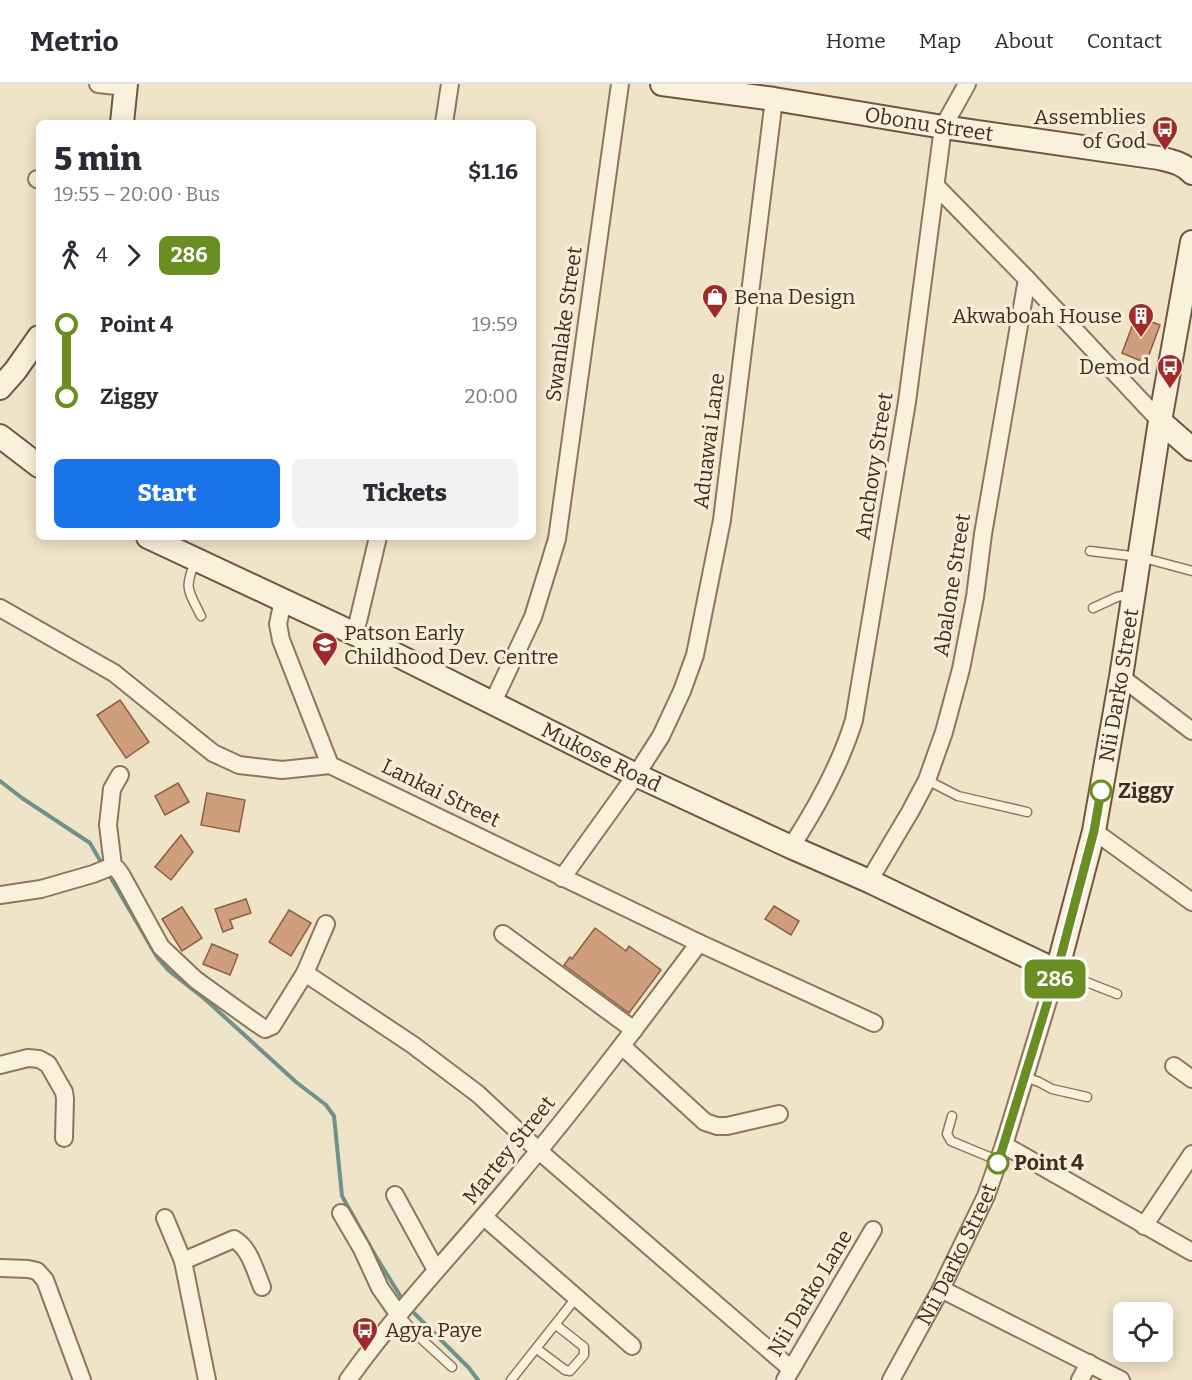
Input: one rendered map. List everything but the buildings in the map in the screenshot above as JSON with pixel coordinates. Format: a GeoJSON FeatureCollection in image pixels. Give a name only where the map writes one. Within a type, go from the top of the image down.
{"type":"FeatureCollection","features":[{"type":"Feature","properties":{"kind":"street"},"geometry":{"type":"LineString","coordinates":[[98,84],[126,86],[122,120]]}},
{"type":"Feature","properties":{"kind":"street"},"geometry":{"type":"LineString","coordinates":[[444,120],[450,84]]}},
{"type":"Feature","properties":{"kind":"street","name":"Swanlake Street"},"geometry":{"type":"LineString","coordinates":[[492,702],[533,617],[557,539],[620,84]]}},
{"type":"Feature","properties":{"kind":"street","name":"Obonu Street"},"geometry":{"type":"LineString","coordinates":[[662,84],[746,90],[774,99],[944,127],[1159,158],[1176,162],[1187,167],[1192,173]]}},
{"type":"Feature","properties":{"kind":"street","name":"Anchovy Street"},"geometry":{"type":"LineString","coordinates":[[791,847],[814,812],[830,780],[848,741],[854,720],[908,402],[944,127],[968,84]]}},
{"type":"Feature","properties":{"kind":"street","name":"Aduawai Lane"},"geometry":{"type":"LineString","coordinates":[[562,878],[661,736],[682,691],[695,655],[722,520],[774,99]]}},
{"type":"Feature","properties":{"kind":"street"},"geometry":{"type":"LineString","coordinates":[[936,186],[1160,421],[1192,449]]}},
{"type":"Feature","properties":{"kind":"street","name":"Nii Darko Street"},"geometry":{"type":"LineString","coordinates":[[891,1380],[941,1289],[986,1196],[1057,971],[1094,831],[1121,677],[1160,421],[1186,300],[1192,242]]}},
{"type":"Feature","properties":{"kind":"street","name":"Abalone Street"},"geometry":{"type":"LineString","coordinates":[[869,880],[927,780],[944,732],[961,669],[1027,279]]}},
{"type":"Feature","properties":{"kind":"street"},"geometry":{"type":"LineString","coordinates":[[0,388],[36,341]]}},
{"type":"Feature","properties":{"kind":"street"},"geometry":{"type":"LineString","coordinates":[[0,436],[36,464]]}},
{"type":"Feature","properties":{"kind":"street","name":"Mukose Road"},"geometry":{"type":"LineString","coordinates":[[155,540],[355,634],[636,775],[791,847],[869,880],[1057,971]]}},
{"type":"Feature","properties":{"kind":"street"},"geometry":{"type":"LineString","coordinates":[[355,634],[377,540]]}},
{"type":"Feature","properties":{"kind":"street"},"geometry":{"type":"LineString","coordinates":[[0,608],[114,673],[213,753],[239,765],[282,770],[330,765],[281,640],[278,624],[283,600]]}},
{"type":"Feature","properties":{"kind":"street"},"geometry":{"type":"LineString","coordinates":[[1121,677],[1192,731]]}},
{"type":"Feature","properties":{"kind":"street","name":"Lankai Street"},"geometry":{"type":"LineString","coordinates":[[330,765],[699,943],[874,1023]]}},
{"type":"Feature","properties":{"kind":"street"},"geometry":{"type":"LineString","coordinates":[[111,866],[108,825],[112,789],[120,776]]}},
{"type":"Feature","properties":{"kind":"street"},"geometry":{"type":"LineString","coordinates":[[1094,831],[1192,902]]}},
{"type":"Feature","properties":{"kind":"street"},"geometry":{"type":"LineString","coordinates":[[0,895],[41,889],[93,874],[111,866]]}},
{"type":"Feature","properties":{"kind":"street"},"geometry":{"type":"LineString","coordinates":[[111,866],[117,869],[122,876],[161,947],[196,980],[265,1029],[272,1026],[305,973],[326,924]]}},
{"type":"Feature","properties":{"kind":"street"},"geometry":{"type":"LineString","coordinates":[[503,934],[634,1030]]}},
{"type":"Feature","properties":{"kind":"street","name":"Martey Street"},"geometry":{"type":"LineString","coordinates":[[348,1380],[366,1354],[436,1270],[539,1151],[699,943]]}},
{"type":"Feature","properties":{"kind":"street"},"geometry":{"type":"LineString","coordinates":[[305,973],[413,1044],[478,1094],[788,1374]]}},
{"type":"Feature","properties":{"kind":"street"},"geometry":{"type":"LineString","coordinates":[[622,1046],[705,1122],[727,1126],[779,1114]]}},
{"type":"Feature","properties":{"kind":"street"},"geometry":{"type":"LineString","coordinates":[[0,1065],[28,1058],[39,1059],[48,1064],[64,1092],[64,1138]]}},
{"type":"Feature","properties":{"kind":"street"},"geometry":{"type":"LineString","coordinates":[[1174,1066],[1192,1079]]}},
{"type":"Feature","properties":{"kind":"street"},"geometry":{"type":"LineString","coordinates":[[1001,1153],[1192,1252]]}},
{"type":"Feature","properties":{"kind":"street"},"geometry":{"type":"LineString","coordinates":[[1144,1226],[1192,1154]]}},
{"type":"Feature","properties":{"kind":"street"},"geometry":{"type":"LineString","coordinates":[[395,1196],[436,1270]]}},
{"type":"Feature","properties":{"kind":"street"},"geometry":{"type":"LineString","coordinates":[[341,1213],[362,1249],[380,1288],[399,1315]]}},
{"type":"Feature","properties":{"kind":"street"},"geometry":{"type":"LineString","coordinates":[[484,1217],[632,1346]]}},
{"type":"Feature","properties":{"kind":"street"},"geometry":{"type":"LineString","coordinates":[[165,1218],[183,1262],[207,1380]]}},
{"type":"Feature","properties":{"kind":"street","name":"Nii Darko Lane"},"geometry":{"type":"LineString","coordinates":[[788,1374],[873,1230]]}},
{"type":"Feature","properties":{"kind":"street"},"geometry":{"type":"LineString","coordinates":[[183,1262],[234,1239],[248,1254],[262,1287]]}},
{"type":"Feature","properties":{"kind":"street"},"geometry":{"type":"LineString","coordinates":[[0,1268],[37,1271],[45,1280],[82,1380]]}},
{"type":"Feature","properties":{"kind":"street"},"geometry":{"type":"LineString","coordinates":[[941,1289],[1121,1380]]}},
{"type":"Feature","properties":{"kind":"street"},"geometry":{"type":"LineString","coordinates":[[1080,1380],[1089,1363]]}},
{"type":"Feature","properties":{"kind":"lane"},"geometry":{"type":"LineString","coordinates":[[1090,551],[1140,557],[1192,571]]}},
{"type":"Feature","properties":{"kind":"lane"},"geometry":{"type":"LineString","coordinates":[[197,559],[189,577],[188,588],[201,616]]}},
{"type":"Feature","properties":{"kind":"lane"},"geometry":{"type":"LineString","coordinates":[[1093,608],[1117,597],[1133,594]]}},
{"type":"Feature","properties":{"kind":"lane"},"geometry":{"type":"LineString","coordinates":[[927,780],[958,796],[1027,812]]}},
{"type":"Feature","properties":{"kind":"lane"},"geometry":{"type":"LineString","coordinates":[[1057,971],[1117,994]]}},
{"type":"Feature","properties":{"kind":"lane"},"geometry":{"type":"LineString","coordinates":[[1025,1077],[1052,1089],[1087,1097]]}},
{"type":"Feature","properties":{"kind":"lane"},"geometry":{"type":"LineString","coordinates":[[952,1116],[947,1134],[951,1141],[1001,1153]]}},
{"type":"Feature","properties":{"kind":"lane"},"geometry":{"type":"LineString","coordinates":[[511,1380],[576,1298]]}},
{"type":"Feature","properties":{"kind":"lane"},"geometry":{"type":"LineString","coordinates":[[399,1315],[452,1367]]}},
{"type":"Feature","properties":{"kind":"lane"},"geometry":{"type":"LineString","coordinates":[[537,1349],[565,1370],[570,1371],[584,1355],[584,1347],[555,1325]]}},
{"type":"Feature","properties":{"kind":"waterway"},"geometry":{"type":"LineString","coordinates":[[0,781],[90,843],[102,864]]}},
{"type":"Feature","properties":{"kind":"waterway"},"geometry":{"type":"LineString","coordinates":[[108,873],[157,957],[168,970],[206,1000],[296,1082],[326,1105],[334,1116],[342,1196],[401,1297]]}},
{"type":"Feature","properties":{"kind":"waterway"},"geometry":{"type":"LineString","coordinates":[[414,1313],[478,1380]]}},
{"type":"Feature","properties":{"kind":"bus line","name":"286"},"geometry":{"type":"LineString","coordinates":[[998,1163],[1057,971],[1094,831],[1101,791]]}},
{"type":"Feature","properties":{"kind":"place","name":"Assemblies of God"},"geometry":{"type":"Point","coordinates":[1165,152]}},
{"type":"Feature","properties":{"kind":"place","name":"Bena Design"},"geometry":{"type":"Point","coordinates":[715,320]}},
{"type":"Feature","properties":{"kind":"place","name":"Akwaboah House"},"geometry":{"type":"Point","coordinates":[1141,339]}},
{"type":"Feature","properties":{"kind":"place","name":"Demod"},"geometry":{"type":"Point","coordinates":[1170,390]}},
{"type":"Feature","properties":{"kind":"place","name":"Patson Early Childhood Dev. Centre"},"geometry":{"type":"Point","coordinates":[325,668]}},
{"type":"Feature","properties":{"kind":"place","name":"Ziggy"},"geometry":{"type":"Point","coordinates":[1101,791]}},
{"type":"Feature","properties":{"kind":"place","name":"Point 4"},"geometry":{"type":"Point","coordinates":[998,1163]}},
{"type":"Feature","properties":{"kind":"place","name":"Agya Paye"},"geometry":{"type":"Point","coordinates":[365,1353]}}]}
